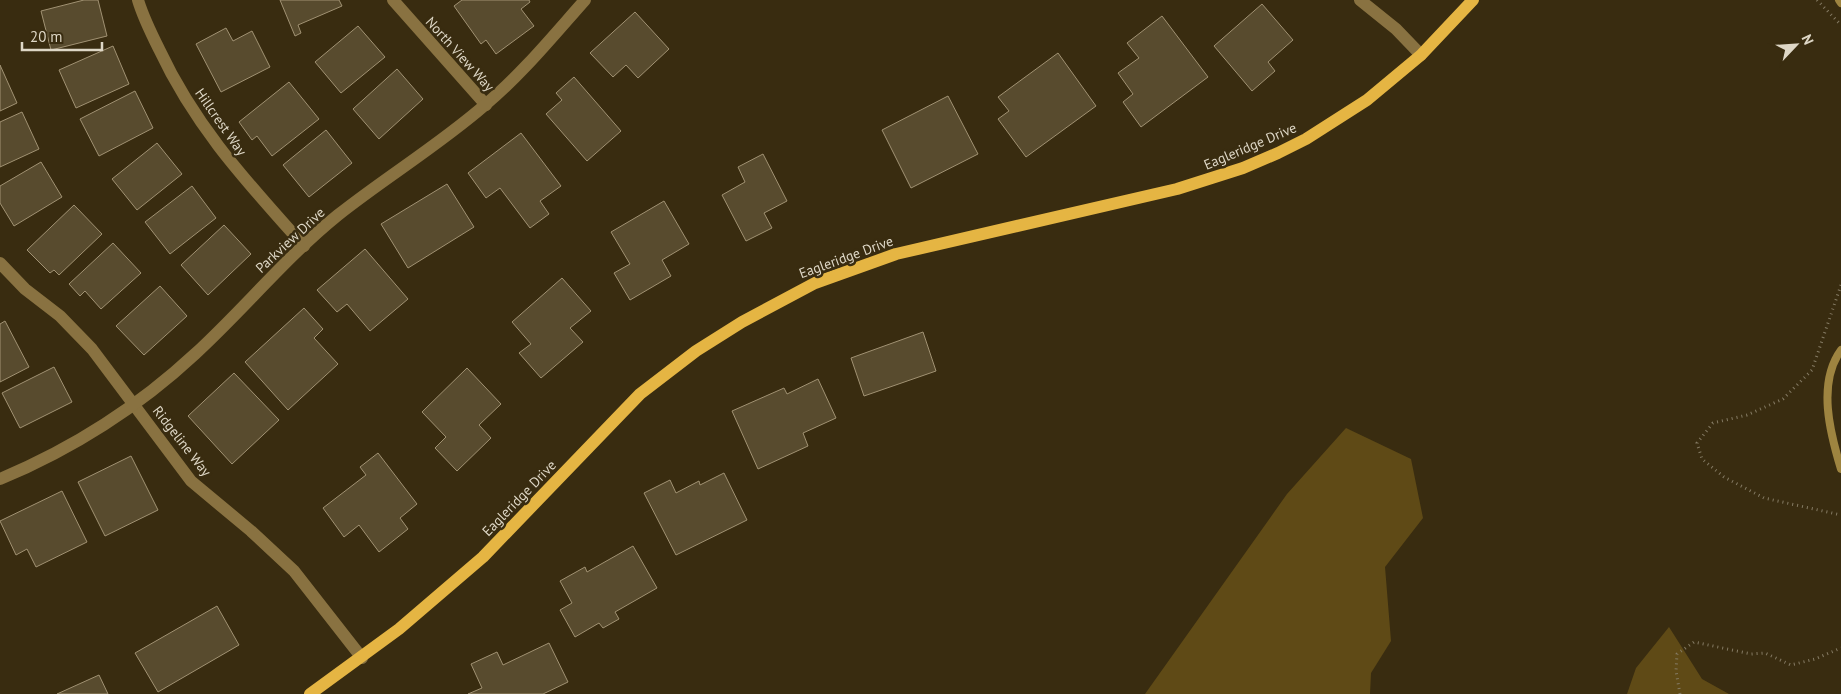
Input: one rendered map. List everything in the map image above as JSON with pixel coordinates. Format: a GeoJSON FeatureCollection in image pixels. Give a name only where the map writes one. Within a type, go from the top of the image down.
{"type":"FeatureCollection","features":[{"type":"Feature","properties":{"kind":"main road","name":"Eagleridge Drive"},"geometry":{"type":"LineString","coordinates":[[310,694],[362,658],[442,594],[483,557],[640,394],[696,350],[758,312],[815,283],[896,254],[1177,189],[1243,168],[1306,139],[1367,100],[1421,56],[1473,0]]}},
{"type":"Feature","properties":{"kind":"street","name":"Hillcrest Way"},"geometry":{"type":"LineString","coordinates":[[138,0],[167,68],[206,131],[228,161],[304,246]]}},
{"type":"Feature","properties":{"kind":"street","name":"North View Way"},"geometry":{"type":"LineString","coordinates":[[393,0],[486,105]]}},
{"type":"Feature","properties":{"kind":"street","name":"Parkview Drive"},"geometry":{"type":"LineString","coordinates":[[0,479],[45,459],[98,429],[135,404],[195,354],[304,246],[338,216],[486,105],[521,71],[585,0]]}},
{"type":"Feature","properties":{"kind":"street"},"geometry":{"type":"LineString","coordinates":[[1360,0],[1396,29],[1421,56]]}},
{"type":"Feature","properties":{"kind":"street","name":"Ridgeline Way"},"geometry":{"type":"LineString","coordinates":[[0,263],[25,289],[60,316],[76,332],[109,369],[191,481],[251,531],[294,572],[362,658]]}},
{"type":"Feature","properties":{"kind":"path"},"geometry":{"type":"LineString","coordinates":[[1817,0],[1841,25]]}},
{"type":"Feature","properties":{"kind":"path"},"geometry":{"type":"LineString","coordinates":[[1841,285],[1812,370],[1782,399],[1747,415],[1713,423],[1697,443],[1702,459],[1724,477],[1764,498],[1841,515]]}},
{"type":"Feature","properties":{"kind":"path"},"geometry":{"type":"LineString","coordinates":[[1680,694],[1676,672],[1676,654],[1694,642],[1751,654],[1765,653],[1791,665],[1815,659],[1841,648]]}},
{"type":"Feature","properties":{"kind":"shaded area"},"geometry":{"type":"Polygon","coordinates":[[[1346,428],[1411,459],[1423,518],[1385,567],[1391,641],[1371,673],[1370,694],[1145,694],[1287,494],[1346,428]]]}},
{"type":"Feature","properties":{"kind":"shaded area"},"geometry":{"type":"Polygon","coordinates":[[[1669,627],[1702,679],[1729,694],[1627,694],[1636,668],[1669,627]]]}},
{"type":"Feature","properties":{"kind":"building"},"geometry":{"type":"Polygon","coordinates":[[[84,0],[98,0],[107,36],[51,50],[41,11],[84,0]]]}},
{"type":"Feature","properties":{"kind":"building"},"geometry":{"type":"Polygon","coordinates":[[[280,0],[339,0],[342,6],[298,25],[301,33],[295,36],[280,0]]]}},
{"type":"Feature","properties":{"kind":"building"},"geometry":{"type":"Polygon","coordinates":[[[462,0],[529,0],[530,2],[521,9],[534,26],[496,54],[486,40],[481,44],[454,6],[462,0]]]}},
{"type":"Feature","properties":{"kind":"building"},"geometry":{"type":"Polygon","coordinates":[[[1262,4],[1293,40],[1268,62],[1275,71],[1252,91],[1214,46],[1262,4]]]}},
{"type":"Feature","properties":{"kind":"building"},"geometry":{"type":"Polygon","coordinates":[[[635,12],[669,49],[638,78],[626,65],[613,77],[590,53],[635,12]]]}},
{"type":"Feature","properties":{"kind":"building"},"geometry":{"type":"Polygon","coordinates":[[[1162,16],[1208,77],[1141,127],[1123,102],[1133,94],[1118,73],[1139,58],[1127,43],[1162,16]]]}},
{"type":"Feature","properties":{"kind":"building"},"geometry":{"type":"Polygon","coordinates":[[[358,26],[385,57],[341,93],[315,62],[358,26]]]}},
{"type":"Feature","properties":{"kind":"building"},"geometry":{"type":"Polygon","coordinates":[[[226,28],[233,41],[252,31],[270,67],[221,92],[196,44],[226,28]]]}},
{"type":"Feature","properties":{"kind":"building"},"geometry":{"type":"Polygon","coordinates":[[[113,46],[129,84],[76,108],[59,70],[113,46]]]}},
{"type":"Feature","properties":{"kind":"building"},"geometry":{"type":"Polygon","coordinates":[[[1058,53],[1096,106],[1026,157],[998,119],[1009,111],[998,97],[1058,53]]]}},
{"type":"Feature","properties":{"kind":"building"},"geometry":{"type":"Polygon","coordinates":[[[0,65],[17,103],[0,111],[0,65]]]}},
{"type":"Feature","properties":{"kind":"building"},"geometry":{"type":"Polygon","coordinates":[[[397,69],[423,99],[379,139],[353,109],[397,69]]]}},
{"type":"Feature","properties":{"kind":"building"},"geometry":{"type":"Polygon","coordinates":[[[574,77],[621,131],[587,161],[546,114],[562,100],[556,93],[574,77]]]}},
{"type":"Feature","properties":{"kind":"building"},"geometry":{"type":"Polygon","coordinates":[[[289,82],[319,119],[272,156],[257,136],[252,140],[239,122],[289,82]]]}},
{"type":"Feature","properties":{"kind":"building"},"geometry":{"type":"Polygon","coordinates":[[[135,91],[153,128],[99,156],[80,119],[135,91]]]}},
{"type":"Feature","properties":{"kind":"building"},"geometry":{"type":"Polygon","coordinates":[[[948,96],[978,154],[911,188],[882,130],[948,96]]]}},
{"type":"Feature","properties":{"kind":"building"},"geometry":{"type":"Polygon","coordinates":[[[22,112],[39,149],[0,167],[0,122],[22,112]]]}},
{"type":"Feature","properties":{"kind":"building"},"geometry":{"type":"Polygon","coordinates":[[[326,130],[352,163],[309,197],[283,165],[326,130]]]}},
{"type":"Feature","properties":{"kind":"building"},"geometry":{"type":"Polygon","coordinates":[[[521,133],[561,186],[540,201],[549,214],[530,228],[500,188],[486,198],[468,173],[521,133]]]}},
{"type":"Feature","properties":{"kind":"building"},"geometry":{"type":"Polygon","coordinates":[[[157,143],[182,174],[137,210],[112,179],[157,143]]]}},
{"type":"Feature","properties":{"kind":"building"},"geometry":{"type":"Polygon","coordinates":[[[763,154],[787,201],[764,213],[772,228],[746,241],[722,195],[745,182],[738,167],[763,154]]]}},
{"type":"Feature","properties":{"kind":"building"},"geometry":{"type":"Polygon","coordinates":[[[41,162],[62,197],[14,226],[0,203],[0,186],[41,162]]]}},
{"type":"Feature","properties":{"kind":"building"},"geometry":{"type":"Polygon","coordinates":[[[447,184],[474,227],[408,268],[381,224],[447,184]]]}},
{"type":"Feature","properties":{"kind":"building"},"geometry":{"type":"Polygon","coordinates":[[[192,186],[216,218],[170,254],[145,222],[192,186]]]}},
{"type":"Feature","properties":{"kind":"building"},"geometry":{"type":"Polygon","coordinates":[[[664,201],[689,244],[662,260],[671,276],[630,300],[614,273],[630,264],[611,232],[664,201]]]}},
{"type":"Feature","properties":{"kind":"building"},"geometry":{"type":"Polygon","coordinates":[[[74,205],[102,234],[59,275],[54,270],[50,273],[27,250],[74,205]]]}},
{"type":"Feature","properties":{"kind":"building"},"geometry":{"type":"Polygon","coordinates":[[[224,225],[251,254],[208,295],[181,265],[224,225]]]}},
{"type":"Feature","properties":{"kind":"building"},"geometry":{"type":"Polygon","coordinates":[[[113,243],[141,273],[101,309],[85,291],[80,296],[69,284],[113,243]]]}},
{"type":"Feature","properties":{"kind":"building"},"geometry":{"type":"Polygon","coordinates":[[[365,249],[408,299],[370,331],[347,304],[337,312],[317,290],[365,249]]]}},
{"type":"Feature","properties":{"kind":"building"},"geometry":{"type":"Polygon","coordinates":[[[562,278],[591,311],[570,328],[583,342],[541,378],[519,353],[531,344],[512,322],[562,278]]]}},
{"type":"Feature","properties":{"kind":"building"},"geometry":{"type":"Polygon","coordinates":[[[160,286],[187,316],[144,355],[116,326],[160,286]]]}},
{"type":"Feature","properties":{"kind":"building"},"geometry":{"type":"Polygon","coordinates":[[[304,308],[323,329],[314,338],[338,364],[288,410],[245,362],[304,308]]]}},
{"type":"Feature","properties":{"kind":"building"},"geometry":{"type":"Polygon","coordinates":[[[5,321],[29,367],[0,382],[0,324],[5,321]]]}},
{"type":"Feature","properties":{"kind":"building"},"geometry":{"type":"Polygon","coordinates":[[[923,332],[936,371],[864,396],[851,358],[923,332]]]}},
{"type":"Feature","properties":{"kind":"building"},"geometry":{"type":"Polygon","coordinates":[[[54,367],[72,402],[20,428],[2,393],[54,367]]]}},
{"type":"Feature","properties":{"kind":"building"},"geometry":{"type":"Polygon","coordinates":[[[467,368],[501,404],[479,425],[491,438],[457,471],[435,448],[446,437],[422,412],[467,368]]]}},
{"type":"Feature","properties":{"kind":"building"},"geometry":{"type":"Polygon","coordinates":[[[234,373],[279,420],[232,464],[188,416],[234,373]]]}},
{"type":"Feature","properties":{"kind":"building"},"geometry":{"type":"Polygon","coordinates":[[[818,379],[836,418],[803,433],[808,446],[758,469],[732,411],[784,388],[787,394],[818,379]]]}},
{"type":"Feature","properties":{"kind":"building"},"geometry":{"type":"Polygon","coordinates":[[[378,453],[417,504],[400,518],[408,529],[379,552],[359,525],[344,537],[323,508],[366,475],[360,467],[378,453]]]}},
{"type":"Feature","properties":{"kind":"building"},"geometry":{"type":"Polygon","coordinates":[[[131,456],[158,510],[105,536],[78,482],[131,456]]]}},
{"type":"Feature","properties":{"kind":"building"},"geometry":{"type":"Polygon","coordinates":[[[724,473],[747,520],[676,555],[644,493],[670,480],[676,493],[699,481],[700,485],[724,473]]]}},
{"type":"Feature","properties":{"kind":"building"},"geometry":{"type":"Polygon","coordinates":[[[62,491],[87,542],[36,567],[27,549],[16,555],[0,521],[62,491]]]}},
{"type":"Feature","properties":{"kind":"building"},"geometry":{"type":"Polygon","coordinates":[[[633,546],[657,588],[615,612],[619,619],[603,628],[599,623],[575,637],[560,610],[572,603],[560,581],[585,567],[587,572],[633,546]]]}},
{"type":"Feature","properties":{"kind":"building"},"geometry":{"type":"Polygon","coordinates":[[[217,606],[239,645],[158,692],[135,653],[217,606]]]}},
{"type":"Feature","properties":{"kind":"building"},"geometry":{"type":"Polygon","coordinates":[[[549,643],[568,682],[543,694],[468,694],[482,688],[471,664],[497,652],[503,665],[549,643]]]}},
{"type":"Feature","properties":{"kind":"building"},"geometry":{"type":"Polygon","coordinates":[[[99,675],[108,694],[57,694],[99,675]]]}},
{"type":"Feature","properties":{"kind":"waterway"},"geometry":{"type":"LineString","coordinates":[[1841,350],[1829,377],[1828,393],[1830,424],[1841,469]]}}]}
